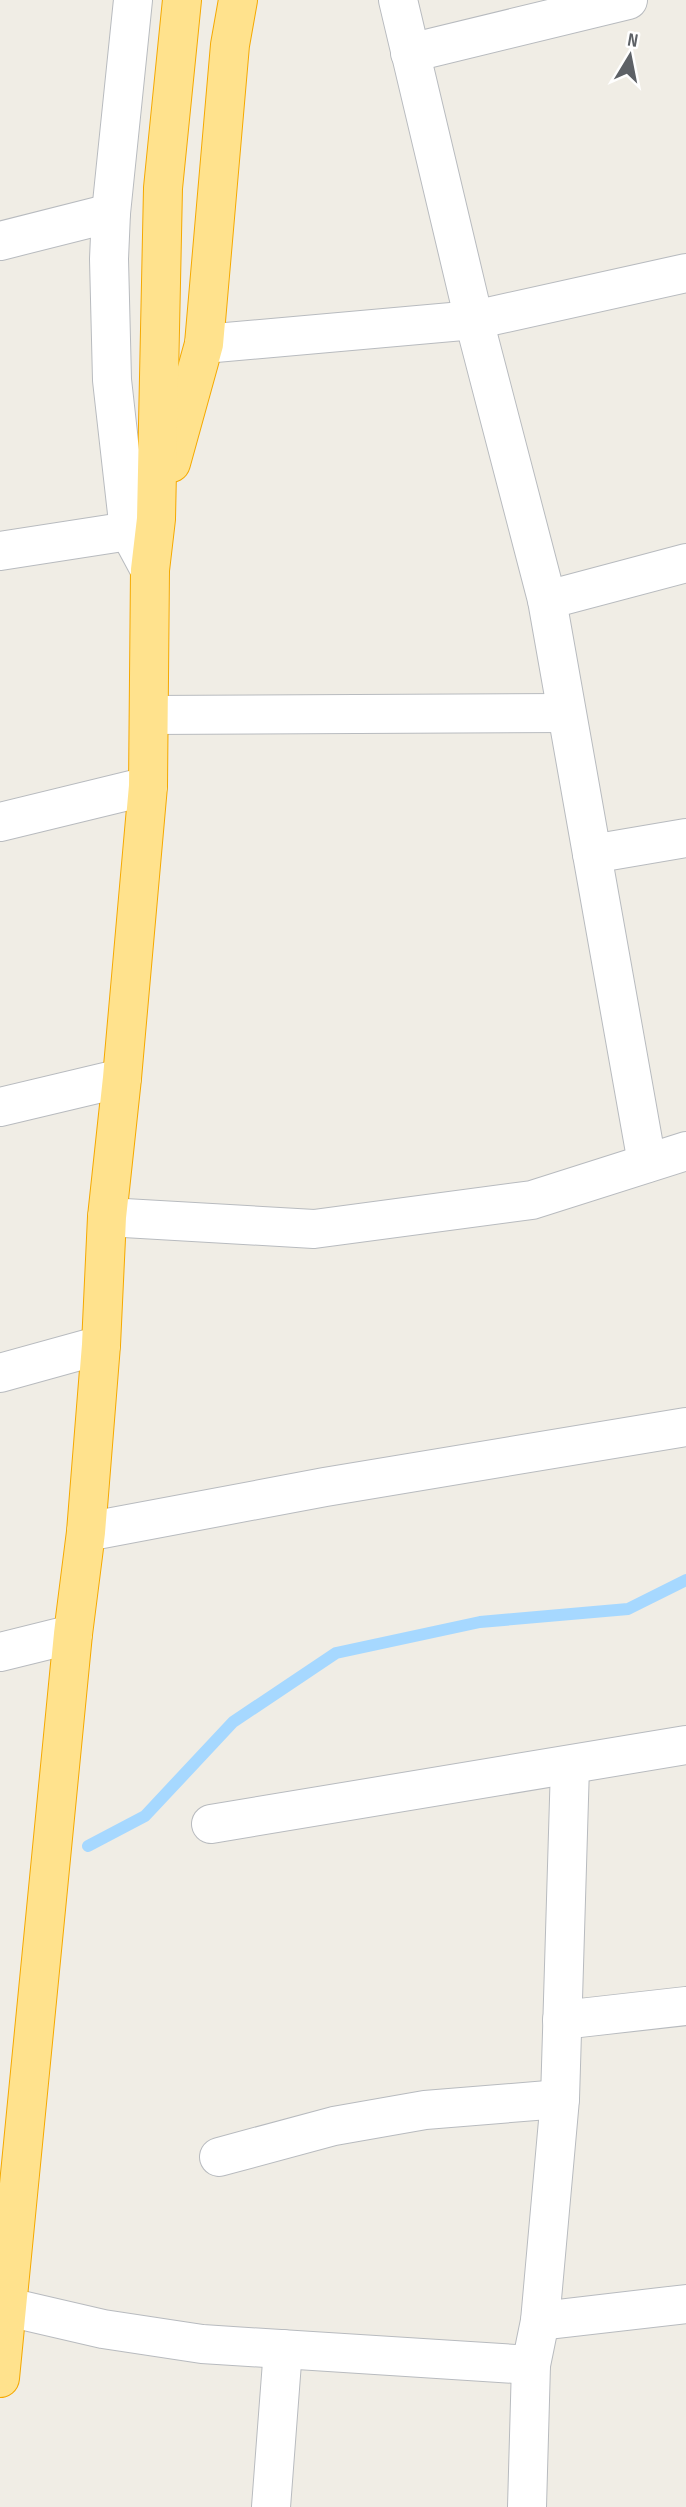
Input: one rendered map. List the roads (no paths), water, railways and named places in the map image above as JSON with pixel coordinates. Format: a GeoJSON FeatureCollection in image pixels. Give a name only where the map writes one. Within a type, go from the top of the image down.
{"type":"FeatureCollection","features":[{"type":"Feature","properties":{"kind":"highway"},"geometry":{"type":"LineString","coordinates":[[0,2378],[73,1634],[86,1532],[101,1345],[107,1217],[148,786],[150,570],[143,525],[163,188],[182,0]]}},
{"type":"Feature","properties":{"kind":"highway"},"geometry":{"type":"LineString","coordinates":[[143,525],[204,344],[230,45],[238,0]]}},
{"type":"Feature","properties":{"kind":"street"},"geometry":{"type":"LineString","coordinates":[[0,551],[143,525],[112,380],[109,259],[111,213],[133,0]]}},
{"type":"Feature","properties":{"kind":"street"},"geometry":{"type":"LineString","coordinates":[[398,0],[474,320],[548,600],[647,1163]]}},
{"type":"Feature","properties":{"kind":"street"},"geometry":{"type":"LineString","coordinates":[[410,53],[628,0]]}},
{"type":"Feature","properties":{"kind":"street"},"geometry":{"type":"LineString","coordinates":[[0,241],[111,213]]}},
{"type":"Feature","properties":{"kind":"street"},"geometry":{"type":"LineString","coordinates":[[204,344],[474,320],[686,273]]}},
{"type":"Feature","properties":{"kind":"street"},"geometry":{"type":"LineString","coordinates":[[548,600],[686,562]]}},
{"type":"Feature","properties":{"kind":"street"},"geometry":{"type":"LineString","coordinates":[[149,715],[566,713]]}},
{"type":"Feature","properties":{"kind":"street"},"geometry":{"type":"LineString","coordinates":[[0,822],[148,786]]}},
{"type":"Feature","properties":{"kind":"street"},"geometry":{"type":"LineString","coordinates":[[592,854],[686,838]]}},
{"type":"Feature","properties":{"kind":"street"},"geometry":{"type":"LineString","coordinates":[[0,1107],[122,1078]]}},
{"type":"Feature","properties":{"kind":"street"},"geometry":{"type":"LineString","coordinates":[[107,1217],[314,1229],[532,1200],[686,1151]]}},
{"type":"Feature","properties":{"kind":"street"},"geometry":{"type":"LineString","coordinates":[[0,1373],[101,1345]]}},
{"type":"Feature","properties":{"kind":"street"},"geometry":{"type":"LineString","coordinates":[[86,1532],[324,1487],[686,1427]]}},
{"type":"Feature","properties":{"kind":"street"},"geometry":{"type":"LineString","coordinates":[[0,1652],[73,1634]]}},
{"type":"Feature","properties":{"kind":"street"},"geometry":{"type":"LineString","coordinates":[[211,1824],[686,1745]]}},
{"type":"Feature","properties":{"kind":"street"},"geometry":{"type":"LineString","coordinates":[[527,2507],[531,2365],[540,2321],[560,2099],[570,1766]]}},
{"type":"Feature","properties":{"kind":"street"},"geometry":{"type":"LineString","coordinates":[[562,2020],[686,2006]]}},
{"type":"Feature","properties":{"kind":"street"},"geometry":{"type":"LineString","coordinates":[[219,2157],[334,2126],[425,2110],[560,2099]]}},
{"type":"Feature","properties":{"kind":"street"},"geometry":{"type":"LineString","coordinates":[[540,2321],[686,2304]]}},
{"type":"Feature","properties":{"kind":"street"},"geometry":{"type":"LineString","coordinates":[[8,2307],[103,2329],[202,2344],[531,2365]]}},
{"type":"Feature","properties":{"kind":"street"},"geometry":{"type":"LineString","coordinates":[[271,2507],[283,2349]]}},
{"type":"Feature","properties":{"kind":"waterway"},"geometry":{"type":"LineString","coordinates":[[88,1846],[145,1816],[233,1722],[336,1653],[480,1622],[628,1609],[686,1580]]}}]}
